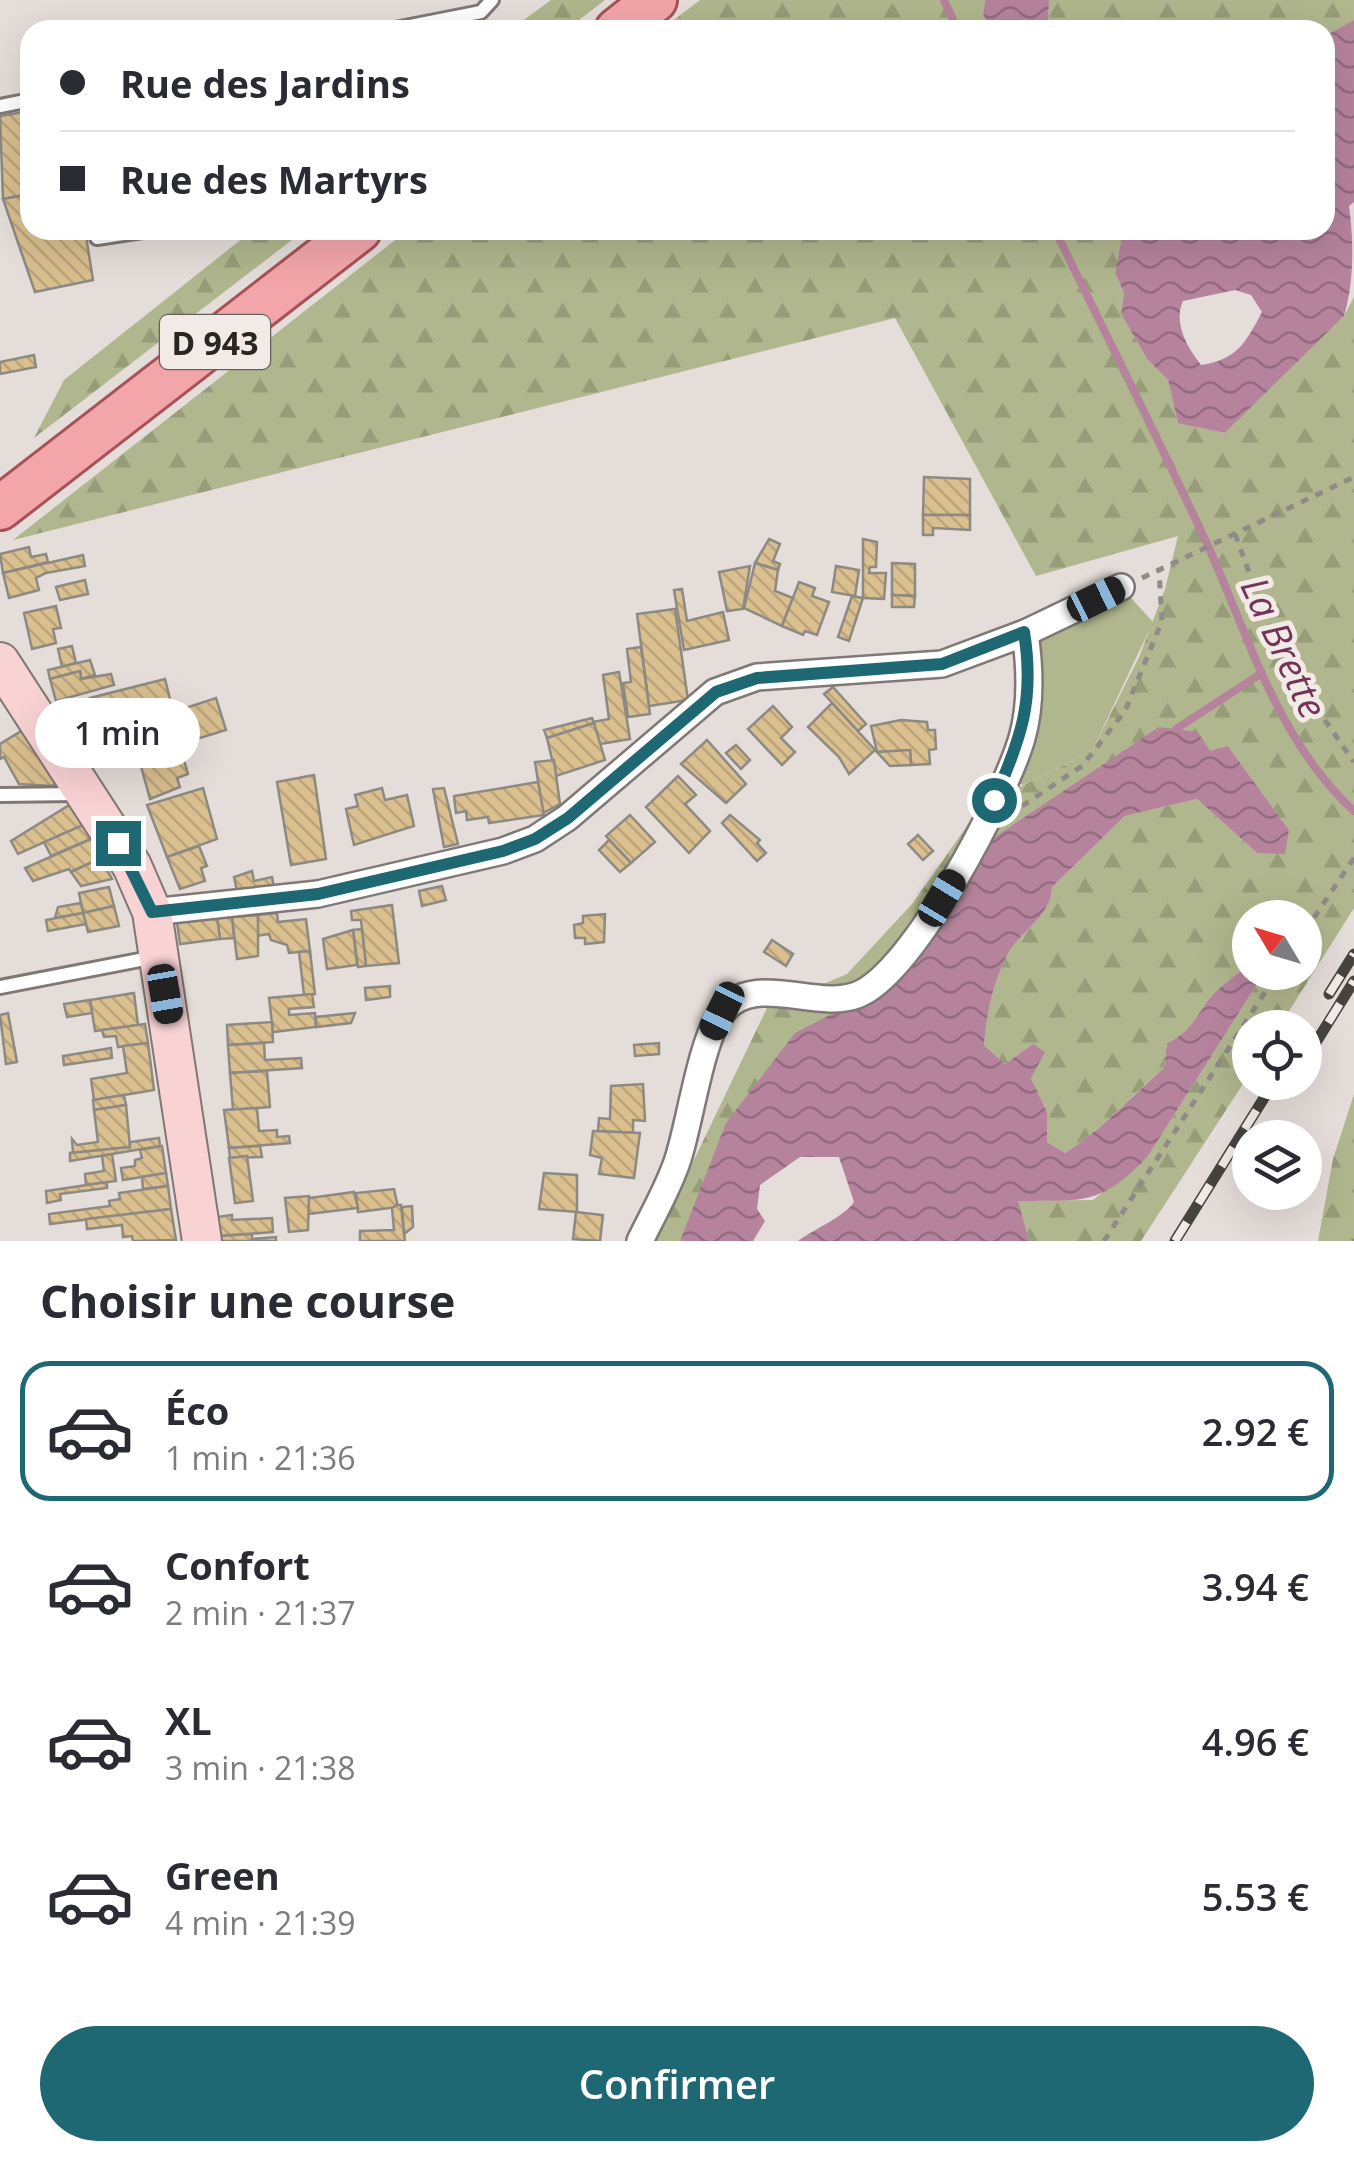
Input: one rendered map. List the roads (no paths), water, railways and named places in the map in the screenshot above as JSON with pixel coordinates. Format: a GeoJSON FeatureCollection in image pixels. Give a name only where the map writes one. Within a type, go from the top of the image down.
{"type":"FeatureCollection","features":[{"type":"Feature","properties":{"kind":"main road"},"geometry":{"type":"LineString","coordinates":[[629,20],[655,0]]}},
{"type":"Feature","properties":{"kind":"main road","name":"D 943"},"geometry":{"type":"LineString","coordinates":[[0,508],[346,240]]}},
{"type":"Feature","properties":{"kind":"street"},"geometry":{"type":"LineString","coordinates":[[152,912],[318,894],[503,851],[535,839],[568,818],[716,692],[757,678],[942,664],[1024,632],[1121,587]]}},
{"type":"Feature","properties":{"kind":"street"},"geometry":{"type":"LineString","coordinates":[[640,1241],[677,1163],[708,1038],[722,1011],[744,995],[780,993],[830,1002],[860,995],[892,970],[926,925],[983,824],[1022,737],[1031,673],[1024,632]]}},
{"type":"Feature","properties":{"kind":"street"},"geometry":{"type":"LineString","coordinates":[[0,662],[132,866],[152,912],[202,1241]]}},
{"type":"Feature","properties":{"kind":"lane"},"geometry":{"type":"LineString","coordinates":[[441,20],[481,12],[492,0]]}},
{"type":"Feature","properties":{"kind":"lane"},"geometry":{"type":"LineString","coordinates":[[0,795],[57,797],[86,793]]}},
{"type":"Feature","properties":{"kind":"lane"},"geometry":{"type":"LineString","coordinates":[[0,987],[160,956]]}},
{"type":"Feature","properties":{"kind":"water"},"geometry":{"type":"Polygon","coordinates":[[[985,0],[1049,0],[1048,20],[986,20],[985,0]]]}},
{"type":"Feature","properties":{"kind":"water"},"geometry":{"type":"Polygon","coordinates":[[[1354,20],[1354,202],[1349,206],[1352,262],[1344,316],[1225,433],[1178,423],[1168,380],[1147,359],[1121,314],[1124,293],[1115,273],[1121,240],[1335,240],[1335,30],[1354,20]],[[1235,290],[1183,301],[1180,318],[1187,343],[1201,365],[1232,354],[1245,341],[1262,312],[1251,295],[1235,290]]]}},
{"type":"Feature","properties":{"kind":"water"},"geometry":{"type":"Polygon","coordinates":[[[1159,727],[1198,732],[1210,751],[1228,746],[1289,830],[1285,854],[1257,853],[1197,799],[1125,816],[1052,887],[1047,906],[1009,952],[999,974],[984,1045],[1005,1064],[1033,1044],[1045,1052],[1031,1078],[1047,1112],[1047,1142],[1065,1153],[1104,1124],[1164,1068],[1167,1043],[1185,1031],[1215,992],[1232,978],[1232,990],[1253,990],[1241,1010],[1232,1010],[1232,1023],[1148,1156],[1116,1184],[1089,1197],[1018,1201],[1029,1241],[798,1241],[854,1202],[839,1157],[800,1157],[760,1185],[757,1209],[765,1221],[753,1241],[680,1241],[726,1123],[795,1033],[895,981],[954,909],[980,847],[1159,727]]]}},
{"type":"Feature","properties":{"kind":"waterway"},"geometry":{"type":"LineString","coordinates":[[944,0],[953,20]]}},
{"type":"Feature","properties":{"kind":"waterway","name":"La Brette"},"geometry":{"type":"LineString","coordinates":[[1060,240],[1208,546],[1285,721],[1328,784],[1354,811]]}},
{"type":"Feature","properties":{"kind":"waterway","name":"La Brette"},"geometry":{"type":"LineString","coordinates":[[1176,729],[1262,673]]}},
{"type":"Feature","properties":{"kind":"railway"},"geometry":{"type":"LineString","coordinates":[[1329,994],[1354,954]]}},
{"type":"Feature","properties":{"kind":"railway"},"geometry":{"type":"LineString","coordinates":[[1322,1033],[1354,981]]}},
{"type":"Feature","properties":{"kind":"railway"},"geometry":{"type":"LineString","coordinates":[[1175,1241],[1263,1100]]}}]}
